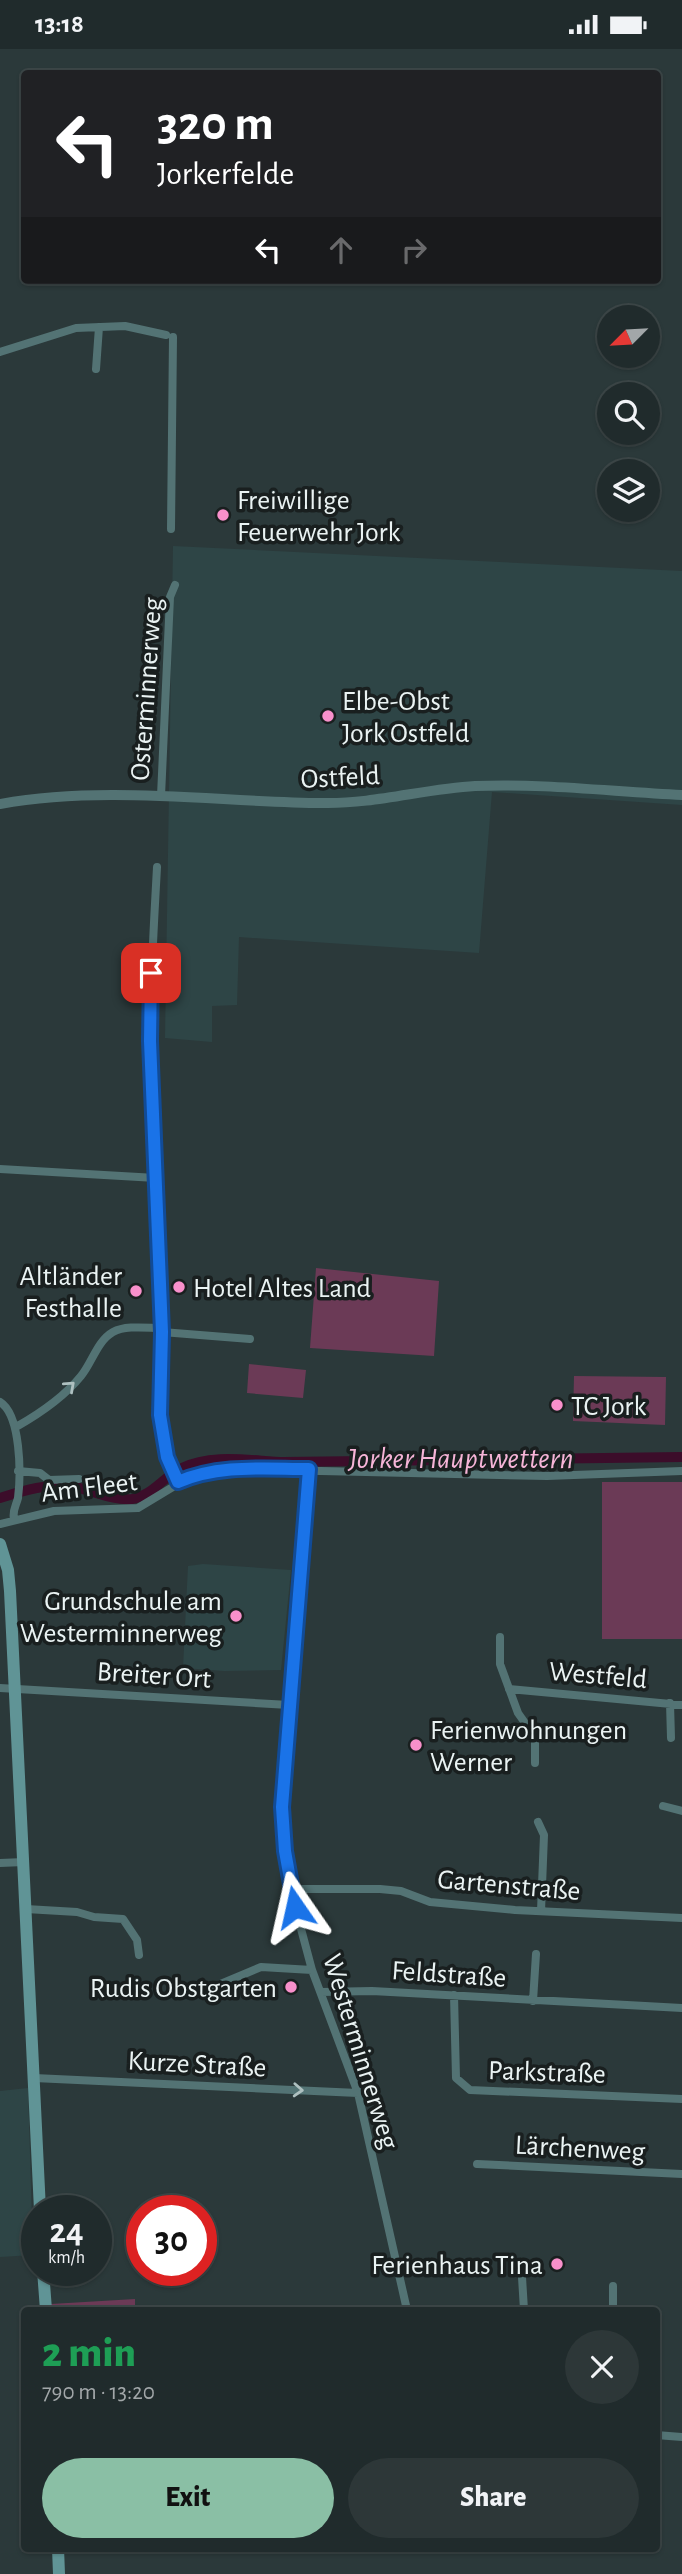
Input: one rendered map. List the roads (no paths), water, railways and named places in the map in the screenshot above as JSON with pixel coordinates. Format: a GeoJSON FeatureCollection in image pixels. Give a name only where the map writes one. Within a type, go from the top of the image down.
{"type":"FeatureCollection","features":[{"type":"Feature","properties":{"kind":"main road"},"geometry":{"type":"LineString","coordinates":[[0,1544],[8,1570],[39,2195]]}},
{"type":"Feature","properties":{"kind":"main road"},"geometry":{"type":"LineString","coordinates":[[44,2286],[46,2307]]}},
{"type":"Feature","properties":{"kind":"main road"},"geometry":{"type":"LineString","coordinates":[[58,2552],[59,2574]]}},
{"type":"Feature","properties":{"kind":"street"},"geometry":{"type":"LineString","coordinates":[[0,352],[76,328],[125,325],[170,336],[171,529]]}},
{"type":"Feature","properties":{"kind":"street"},"geometry":{"type":"LineString","coordinates":[[96,369],[99,327]]}},
{"type":"Feature","properties":{"kind":"street","name":"Osterminnerweg"},"geometry":{"type":"LineString","coordinates":[[161,796],[170,597],[175,585]]}},
{"type":"Feature","properties":{"kind":"street","name":"Ostfeld"},"geometry":{"type":"LineString","coordinates":[[0,804],[56,796],[161,796],[341,803],[474,786],[682,795]]}},
{"type":"Feature","properties":{"kind":"street"},"geometry":{"type":"LineString","coordinates":[[156,867],[150,1041],[162,1330],[160,1415],[171,1469],[177,1481]]}},
{"type":"Feature","properties":{"kind":"street"},"geometry":{"type":"LineString","coordinates":[[0,1169],[156,1178]]}},
{"type":"Feature","properties":{"kind":"street"},"geometry":{"type":"LineString","coordinates":[[16,1427],[36,1416],[81,1377],[104,1339],[121,1329],[162,1330],[250,1339]]}},
{"type":"Feature","properties":{"kind":"street"},"geometry":{"type":"LineString","coordinates":[[0,1402],[8,1408],[16,1427],[19,1446],[18,1492],[13,1511],[14,1520]]}},
{"type":"Feature","properties":{"kind":"street","name":"Am Fleet"},"geometry":{"type":"LineString","coordinates":[[0,1524],[54,1511],[138,1508],[154,1500],[177,1481],[227,1469],[547,1476],[682,1471]]}},
{"type":"Feature","properties":{"kind":"street","name":"Westerminnerweg"},"geometry":{"type":"LineString","coordinates":[[309,1469],[282,1807],[285,1851],[291,1889],[312,1970],[358,2093],[406,2307]]}},
{"type":"Feature","properties":{"kind":"street"},"geometry":{"type":"LineString","coordinates":[[18,1471],[40,1473],[49,1480],[79,1479]]}},
{"type":"Feature","properties":{"kind":"street"},"geometry":{"type":"LineString","coordinates":[[500,1637],[500,1664],[518,1713],[535,1737],[535,1763]]}},
{"type":"Feature","properties":{"kind":"street","name":"Breiter Ort"},"geometry":{"type":"LineString","coordinates":[[0,1688],[289,1705]]}},
{"type":"Feature","properties":{"kind":"street","name":"Westfeld"},"geometry":{"type":"LineString","coordinates":[[509,1689],[682,1705]]}},
{"type":"Feature","properties":{"kind":"street"},"geometry":{"type":"LineString","coordinates":[[670,1703],[671,1738]]}},
{"type":"Feature","properties":{"kind":"street"},"geometry":{"type":"LineString","coordinates":[[663,1806],[682,1811]]}},
{"type":"Feature","properties":{"kind":"street"},"geometry":{"type":"LineString","coordinates":[[538,1822],[544,1835],[541,1911]]}},
{"type":"Feature","properties":{"kind":"street"},"geometry":{"type":"LineString","coordinates":[[0,1863],[24,1862]]}},
{"type":"Feature","properties":{"kind":"street","name":"Gartenstraße"},"geometry":{"type":"LineString","coordinates":[[291,1889],[380,1889],[401,1891],[430,1902],[682,1919]]}},
{"type":"Feature","properties":{"kind":"street"},"geometry":{"type":"LineString","coordinates":[[26,1909],[77,1912],[94,1917],[123,1919],[137,1940],[139,1955]]}},
{"type":"Feature","properties":{"kind":"street","name":"Feldstraße"},"geometry":{"type":"LineString","coordinates":[[533,2001],[536,1954]]}},
{"type":"Feature","properties":{"kind":"street"},"geometry":{"type":"LineString","coordinates":[[211,1987],[261,1967],[312,1970]]}},
{"type":"Feature","properties":{"kind":"street","name":"Feldstraße"},"geometry":{"type":"LineString","coordinates":[[321,1992],[372,1991],[682,2008]]}},
{"type":"Feature","properties":{"kind":"street","name":"Parkstraße"},"geometry":{"type":"LineString","coordinates":[[454,1996],[456,2078],[470,2090],[682,2099]]}},
{"type":"Feature","properties":{"kind":"street","name":"Kurze Straße"},"geometry":{"type":"LineString","coordinates":[[34,2078],[358,2093]]}},
{"type":"Feature","properties":{"kind":"street","name":"Lärchenweg"},"geometry":{"type":"LineString","coordinates":[[477,2164],[682,2174]]}},
{"type":"Feature","properties":{"kind":"street"},"geometry":{"type":"LineString","coordinates":[[522,2277],[524,2307]]}},
{"type":"Feature","properties":{"kind":"street"},"geometry":{"type":"LineString","coordinates":[[612,2286],[614,2307]]}},
{"type":"Feature","properties":{"kind":"street"},"geometry":{"type":"LineString","coordinates":[[660,2435],[682,2437]]}},
{"type":"Feature","properties":{"kind":"waterway","name":"Jorker Hauptwettern"},"geometry":{"type":"LineString","coordinates":[[0,1498],[55,1486],[74,1487],[132,1499],[146,1494],[182,1468],[219,1459],[284,1462],[682,1457]]}},
{"type":"Feature","properties":{"kind":"place","name":"Freiwillige Feuerwehr Jork"},"geometry":{"type":"Point","coordinates":[223,515]}},
{"type":"Feature","properties":{"kind":"place","name":"Elbe-Obst Jork Ostfeld"},"geometry":{"type":"Point","coordinates":[328,716]}},
{"type":"Feature","properties":{"kind":"place","name":"Hotel Altes Land"},"geometry":{"type":"Point","coordinates":[179,1287]}},
{"type":"Feature","properties":{"kind":"place","name":"Altländer Festhalle"},"geometry":{"type":"Point","coordinates":[136,1291]}},
{"type":"Feature","properties":{"kind":"place","name":"TC Jork"},"geometry":{"type":"Point","coordinates":[557,1405]}},
{"type":"Feature","properties":{"kind":"place","name":"Grundschule am Westerminnerweg"},"geometry":{"type":"Point","coordinates":[236,1616]}},
{"type":"Feature","properties":{"kind":"place","name":"Ferienwohnungen Werner"},"geometry":{"type":"Point","coordinates":[416,1745]}},
{"type":"Feature","properties":{"kind":"place","name":"Rudis Obstgarten"},"geometry":{"type":"Point","coordinates":[291,1987]}},
{"type":"Feature","properties":{"kind":"place","name":"Ferienhaus Tina"},"geometry":{"type":"Point","coordinates":[557,2264]}}]}
